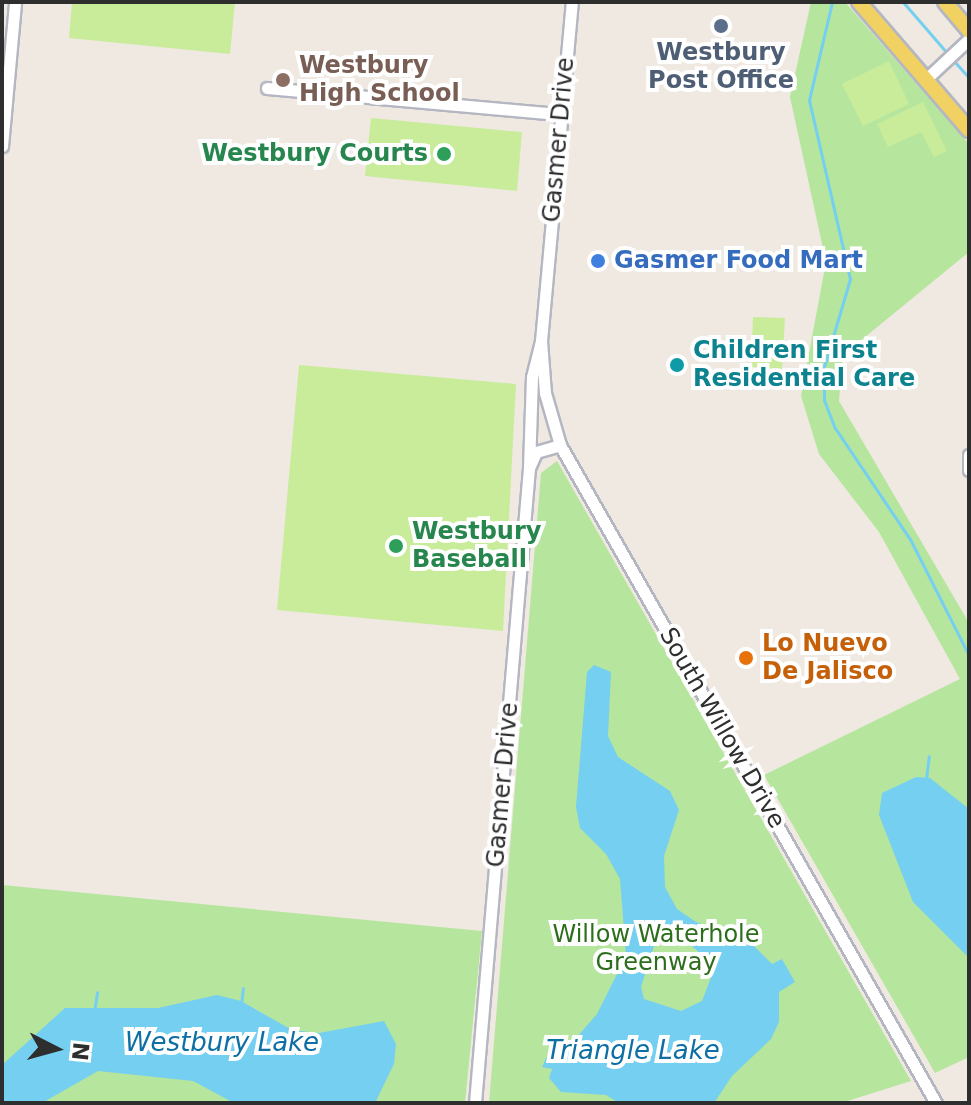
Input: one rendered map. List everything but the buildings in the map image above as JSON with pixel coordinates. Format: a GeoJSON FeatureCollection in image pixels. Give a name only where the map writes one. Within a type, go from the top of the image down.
{"type":"FeatureCollection","features":[{"type":"Feature","properties":{"kind":"main road"},"geometry":{"type":"LineString","coordinates":[[859,2],[930,74],[969,130]]}},
{"type":"Feature","properties":{"kind":"main road"},"geometry":{"type":"LineString","coordinates":[[945,2],[969,31]]}},
{"type":"Feature","properties":{"kind":"street"},"geometry":{"type":"LineString","coordinates":[[2,146],[15,2]]}},
{"type":"Feature","properties":{"kind":"street","name":"Gasmer Drive"},"geometry":{"type":"LineString","coordinates":[[475,1103],[529,468],[532,377],[541,341],[572,2]]}},
{"type":"Feature","properties":{"kind":"street"},"geometry":{"type":"LineString","coordinates":[[930,74],[966,42]]}},
{"type":"Feature","properties":{"kind":"street"},"geometry":{"type":"LineString","coordinates":[[267,88],[561,114]]}},
{"type":"Feature","properties":{"kind":"street","name":"South Willow Drive"},"geometry":{"type":"LineString","coordinates":[[541,341],[545,393],[560,445],[936,1103]]}},
{"type":"Feature","properties":{"kind":"street"},"geometry":{"type":"LineString","coordinates":[[529,468],[536,452],[560,445]]}},
{"type":"Feature","properties":{"kind":"street"},"geometry":{"type":"LineString","coordinates":[[969,455],[969,470]]}},
{"type":"Feature","properties":{"kind":"green space"},"geometry":{"type":"Polygon","coordinates":[[[72,2],[235,2],[230,54],[69,38],[72,2]]]}},
{"type":"Feature","properties":{"kind":"green space"},"geometry":{"type":"Polygon","coordinates":[[[811,2],[845,2],[969,144],[969,252],[843,355],[839,401],[969,623],[969,1057],[935,1073],[764,775],[960,679],[879,532],[819,454],[801,396],[826,262],[790,97],[811,2]]]}},
{"type":"Feature","properties":{"kind":"green space"},"geometry":{"type":"Polygon","coordinates":[[[889,61],[909,104],[863,126],[842,84],[889,61]]]}},
{"type":"Feature","properties":{"kind":"green space"},"geometry":{"type":"Polygon","coordinates":[[[923,102],[947,151],[934,157],[921,132],[888,147],[877,124],[923,102]]]}},
{"type":"Feature","properties":{"kind":"green space","name":"Westbury Courts"},"geometry":{"type":"Polygon","coordinates":[[[371,118],[522,132],[517,191],[365,176],[371,118]]]}},
{"type":"Feature","properties":{"kind":"green space"},"geometry":{"type":"Polygon","coordinates":[[[753,317],[785,318],[782,369],[751,367],[753,317]]]}},
{"type":"Feature","properties":{"kind":"green space","name":"Westbury Baseball"},"geometry":{"type":"Polygon","coordinates":[[[299,365],[516,384],[503,631],[277,610],[299,365]]]}},
{"type":"Feature","properties":{"kind":"green space","name":"Willow Waterhole Greenway"},"geometry":{"type":"Polygon","coordinates":[[[557,461],[911,1081],[841,1103],[489,1103],[541,473],[557,461]]]}},
{"type":"Feature","properties":{"kind":"green space","name":"Willow Waterhole Greenway"},"geometry":{"type":"Polygon","coordinates":[[[2,885],[482,931],[465,1103],[2,1103],[2,885]]]}},
{"type":"Feature","properties":{"kind":"water","name":"Triangle Lake"},"geometry":{"type":"Polygon","coordinates":[[[594,665],[611,672],[608,736],[618,757],[670,791],[679,810],[664,856],[665,887],[677,909],[696,922],[750,942],[772,964],[782,959],[795,982],[779,992],[779,1022],[771,1039],[732,1076],[714,1103],[619,1103],[606,1095],[561,1092],[549,1078],[552,1069],[542,1067],[546,1058],[564,1052],[597,1014],[626,956],[620,879],[606,854],[580,828],[576,807],[587,672],[594,665]],[[666,935],[655,943],[641,987],[644,999],[681,1011],[702,1001],[715,967],[681,936],[666,935]]]}},
{"type":"Feature","properties":{"kind":"water"},"geometry":{"type":"Polygon","coordinates":[[[916,777],[930,778],[969,809],[969,958],[913,902],[879,815],[882,793],[916,777]]]}},
{"type":"Feature","properties":{"kind":"water","name":"Westbury Lake"},"geometry":{"type":"Polygon","coordinates":[[[217,995],[241,1001],[292,1030],[319,1033],[384,1021],[396,1044],[394,1064],[375,1103],[234,1103],[193,1081],[98,1071],[42,1103],[2,1103],[2,1065],[65,1008],[158,1008],[217,995]]]}},
{"type":"Feature","properties":{"kind":"waterway"},"geometry":{"type":"LineString","coordinates":[[832,2],[809,100],[850,279],[824,367],[824,400],[835,428],[910,539],[969,656]]}},
{"type":"Feature","properties":{"kind":"waterway"},"geometry":{"type":"LineString","coordinates":[[903,2],[948,54]]}},
{"type":"Feature","properties":{"kind":"waterway"},"geometry":{"type":"LineString","coordinates":[[953,60],[969,78]]}},
{"type":"Feature","properties":{"kind":"waterway"},"geometry":{"type":"LineString","coordinates":[[926,779],[929,756]]}},
{"type":"Feature","properties":{"kind":"waterway"},"geometry":{"type":"LineString","coordinates":[[241,1004],[243,988]]}},
{"type":"Feature","properties":{"kind":"waterway"},"geometry":{"type":"LineString","coordinates":[[94,1012],[97,992]]}},
{"type":"Feature","properties":{"kind":"place","name":"Westbury Post Office"},"geometry":{"type":"Point","coordinates":[721,26]}},
{"type":"Feature","properties":{"kind":"place","name":"Westbury High School"},"geometry":{"type":"Point","coordinates":[283,80]}},
{"type":"Feature","properties":{"kind":"place","name":"Westbury Courts"},"geometry":{"type":"Point","coordinates":[444,154]}},
{"type":"Feature","properties":{"kind":"place","name":"Gasmer Food Mart"},"geometry":{"type":"Point","coordinates":[598,261]}},
{"type":"Feature","properties":{"kind":"place","name":"Children First Residential Care"},"geometry":{"type":"Point","coordinates":[677,365]}},
{"type":"Feature","properties":{"kind":"place","name":"Westbury Baseball"},"geometry":{"type":"Point","coordinates":[396,546]}},
{"type":"Feature","properties":{"kind":"place","name":"Lo Nuevo De Jalisco"},"geometry":{"type":"Point","coordinates":[746,658]}}]}
